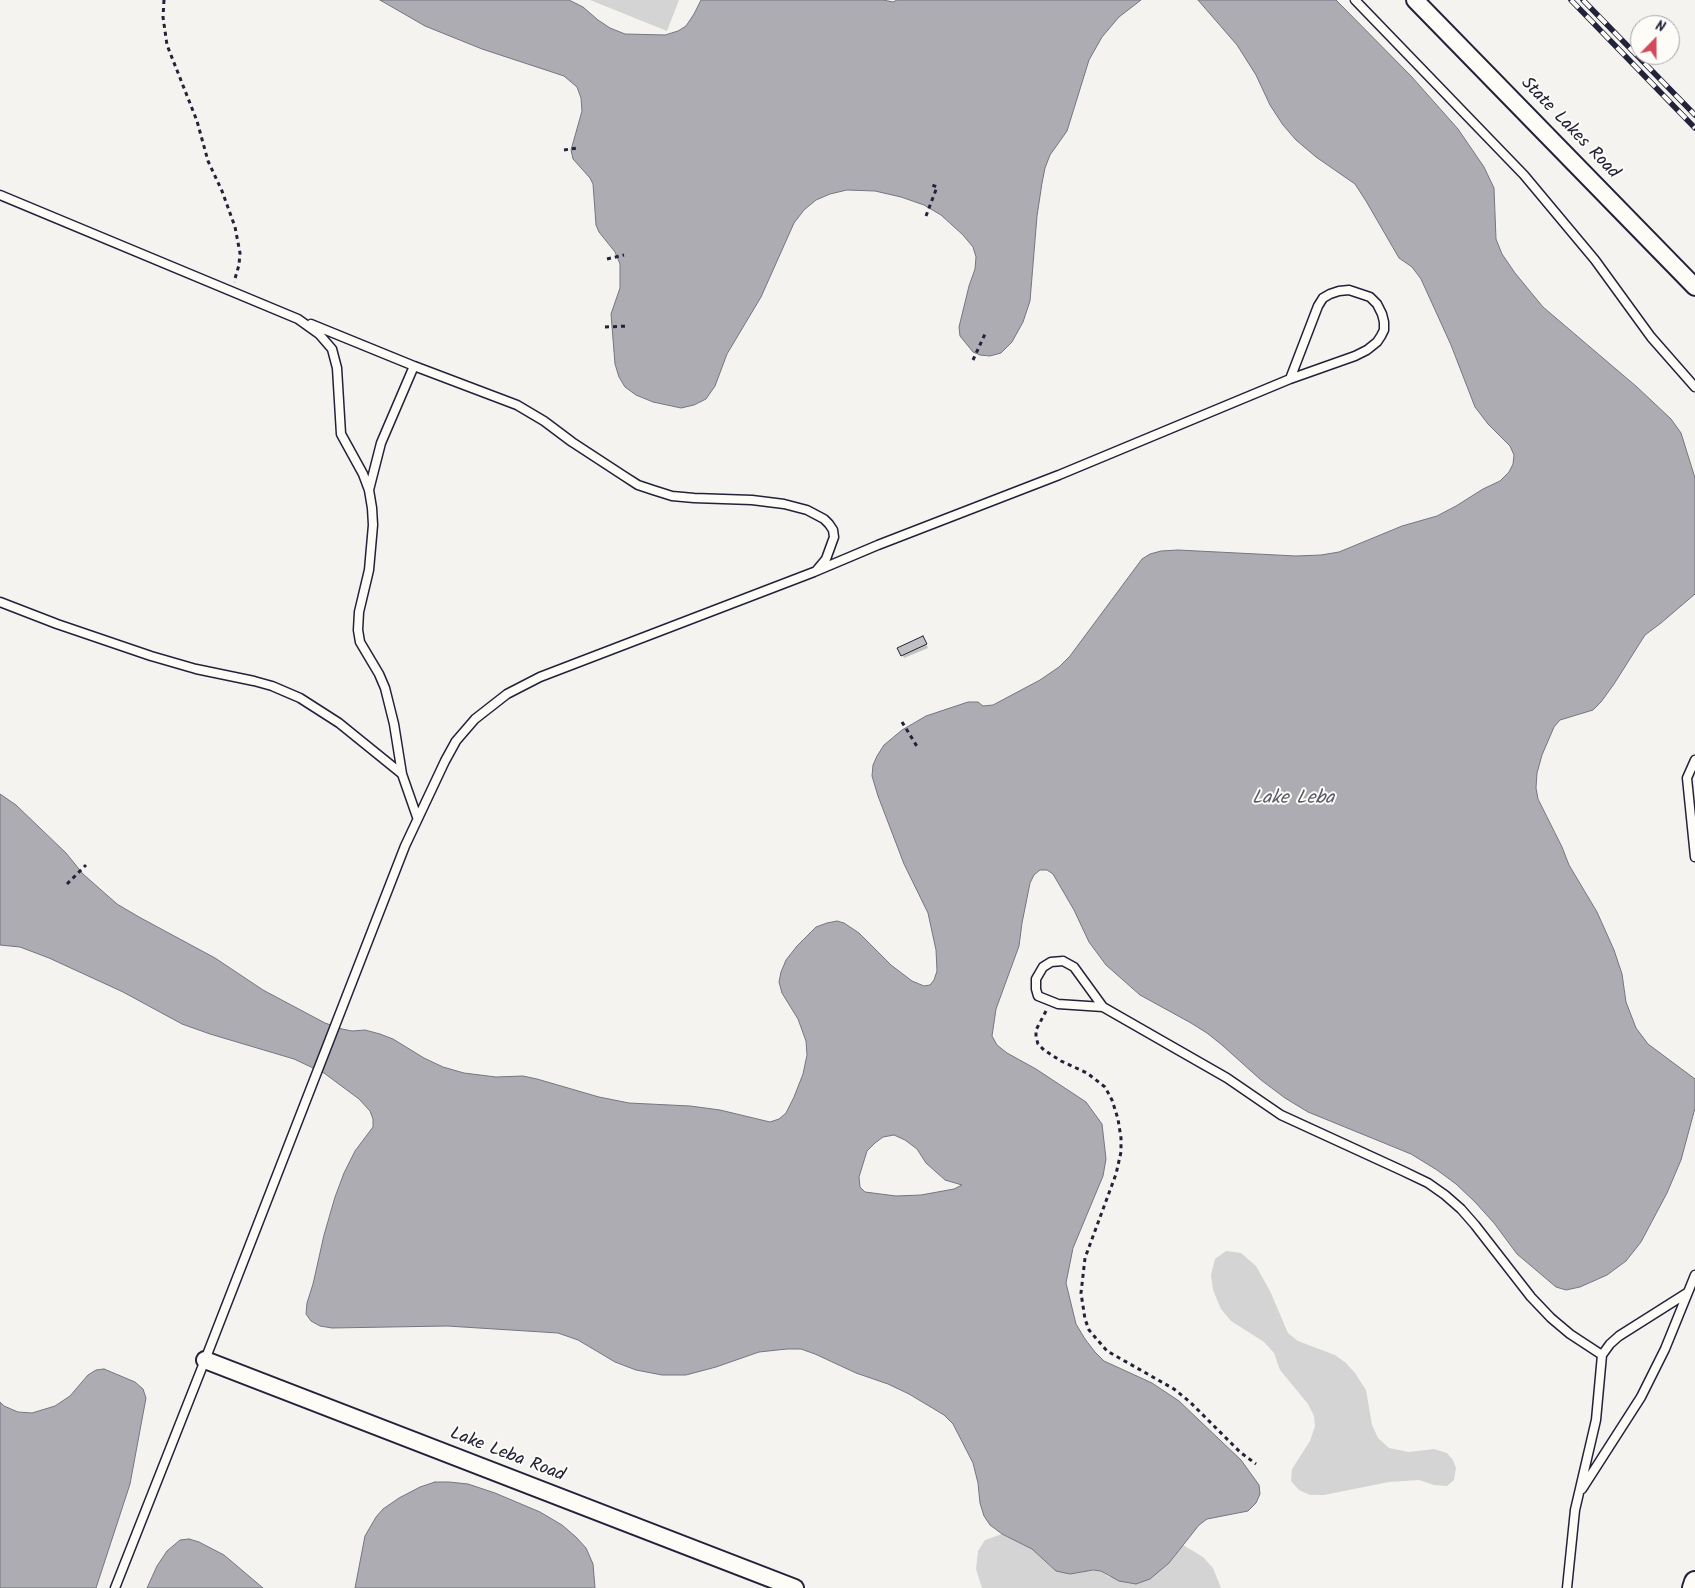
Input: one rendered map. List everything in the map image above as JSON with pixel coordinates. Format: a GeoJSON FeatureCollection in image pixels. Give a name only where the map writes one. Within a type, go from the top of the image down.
{"type":"FeatureCollection","features":[{"type":"Feature","properties":{"kind":"street","name":"State Lakes Road"},"geometry":{"type":"LineString","coordinates":[[1415,0],[1695,287]]}},
{"type":"Feature","properties":{"kind":"street","name":"Lake Leba Road"},"geometry":{"type":"LineString","coordinates":[[205,1360],[795,1588]]}},
{"type":"Feature","properties":{"kind":"street"},"geometry":{"type":"LineString","coordinates":[[1693,1588],[1695,1582]]}},
{"type":"Feature","properties":{"kind":"lane"},"geometry":{"type":"LineString","coordinates":[[1355,0],[1524,175],[1590,254],[1652,337],[1695,387]]}},
{"type":"Feature","properties":{"kind":"lane"},"geometry":{"type":"LineString","coordinates":[[0,195],[414,366],[500,397],[526,409],[638,485],[672,496],[752,500],[784,504],[807,510],[824,519],[833,530],[834,537],[826,559],[814,572]]}},
{"type":"Feature","properties":{"kind":"lane"},"geometry":{"type":"LineString","coordinates":[[115,1588],[417,817],[456,741],[481,714],[507,694],[547,674],[814,572],[883,543],[1059,475],[1290,378],[1355,356],[1377,342],[1384,330],[1382,314],[1377,304],[1370,297],[1349,290],[1339,290],[1323,298],[1318,306],[1290,378]]}},
{"type":"Feature","properties":{"kind":"lane"},"geometry":{"type":"LineString","coordinates":[[298,319],[319,334],[332,349],[337,368],[342,434],[363,474],[369,490],[373,525],[372,547],[370,570],[358,620],[358,630],[360,642],[380,674],[385,688],[394,724],[402,774],[417,817]]}},
{"type":"Feature","properties":{"kind":"lane"},"geometry":{"type":"LineString","coordinates":[[369,490],[381,444],[414,366]]}},
{"type":"Feature","properties":{"kind":"lane"},"geometry":{"type":"LineString","coordinates":[[0,602],[57,624],[152,656],[196,669],[254,681],[285,691],[315,707],[339,723],[402,774]]}},
{"type":"Feature","properties":{"kind":"lane"},"geometry":{"type":"LineString","coordinates":[[1695,760],[1687,778],[1687,789],[1695,857]]}},
{"type":"Feature","properties":{"kind":"lane"},"geometry":{"type":"LineString","coordinates":[[1103,1008],[1074,967],[1063,962],[1051,962],[1043,967],[1036,979],[1038,996],[1052,1002],[1103,1008],[1227,1078],[1281,1115],[1428,1183],[1461,1209],[1531,1297],[1551,1318],[1570,1334],[1602,1355]]}},
{"type":"Feature","properties":{"kind":"lane"},"geometry":{"type":"LineString","coordinates":[[1578,1494],[1641,1398],[1665,1349],[1695,1275]]}},
{"type":"Feature","properties":{"kind":"lane"},"geometry":{"type":"LineString","coordinates":[[1567,1588],[1578,1494],[1596,1420],[1602,1355],[1610,1344],[1625,1331],[1687,1293]]}},
{"type":"Feature","properties":{"kind":"path"},"geometry":{"type":"LineString","coordinates":[[164,0],[164,25],[167,45],[189,98],[208,160],[222,191],[239,241],[239,265],[231,291]]}},
{"type":"Feature","properties":{"kind":"path"},"geometry":{"type":"LineString","coordinates":[[564,150],[577,148]]}},
{"type":"Feature","properties":{"kind":"path"},"geometry":{"type":"LineString","coordinates":[[926,216],[936,187],[930,184]]}},
{"type":"Feature","properties":{"kind":"path"},"geometry":{"type":"LineString","coordinates":[[607,259],[624,255]]}},
{"type":"Feature","properties":{"kind":"path"},"geometry":{"type":"LineString","coordinates":[[605,327],[629,326]]}},
{"type":"Feature","properties":{"kind":"path"},"geometry":{"type":"LineString","coordinates":[[973,360],[985,334]]}},
{"type":"Feature","properties":{"kind":"path"},"geometry":{"type":"LineString","coordinates":[[902,722],[918,748]]}},
{"type":"Feature","properties":{"kind":"path"},"geometry":{"type":"LineString","coordinates":[[67,884],[86,866]]}},
{"type":"Feature","properties":{"kind":"path"},"geometry":{"type":"LineString","coordinates":[[1052,1002],[1036,1030],[1038,1044],[1061,1061],[1086,1073],[1105,1087],[1112,1100],[1118,1119],[1121,1138],[1121,1152],[1116,1174],[1091,1239],[1083,1273],[1081,1293],[1089,1330],[1107,1351],[1155,1378],[1184,1398],[1240,1452],[1256,1464]]}},
{"type":"Feature","properties":{"kind":"shaded area"},"geometry":{"type":"Polygon","coordinates":[[[590,0],[679,0],[667,31],[590,0]]]}},
{"type":"Feature","properties":{"kind":"shaded area"},"geometry":{"type":"Polygon","coordinates":[[[1226,1251],[1241,1253],[1256,1266],[1270,1291],[1288,1333],[1298,1341],[1335,1355],[1355,1373],[1366,1390],[1372,1425],[1378,1438],[1389,1448],[1409,1452],[1434,1449],[1447,1453],[1453,1460],[1456,1468],[1454,1480],[1447,1486],[1434,1485],[1419,1480],[1389,1482],[1324,1495],[1310,1495],[1299,1490],[1291,1481],[1292,1469],[1310,1441],[1315,1426],[1314,1416],[1308,1404],[1280,1370],[1274,1353],[1264,1342],[1231,1321],[1221,1309],[1213,1290],[1211,1275],[1215,1259],[1226,1251]]]}},
{"type":"Feature","properties":{"kind":"shaded area"},"geometry":{"type":"Polygon","coordinates":[[[1002,1534],[1032,1549],[1056,1571],[1101,1571],[1109,1577],[1169,1563],[1183,1545],[1203,1557],[1213,1568],[1221,1588],[982,1588],[976,1569],[978,1551],[985,1540],[1002,1534]]]}},
{"type":"Feature","properties":{"kind":"water"},"geometry":{"type":"Polygon","coordinates":[[[380,0],[569,0],[583,7],[610,28],[625,34],[665,35],[686,26],[701,0],[883,0],[893,2],[897,0],[1141,0],[1119,17],[1102,37],[1089,60],[1067,131],[1050,155],[1045,168],[1037,216],[1030,301],[1023,322],[1012,342],[1001,353],[990,356],[980,355],[973,352],[960,336],[959,327],[975,269],[976,257],[973,247],[963,235],[941,215],[924,205],[875,191],[847,190],[816,200],[804,210],[794,223],[761,297],[727,354],[715,386],[706,399],[694,405],[681,408],[653,402],[636,395],[625,387],[619,377],[615,364],[611,314],[620,288],[620,264],[615,252],[599,232],[596,225],[593,184],[573,159],[571,150],[582,111],[581,98],[577,87],[564,76],[482,49],[425,26],[380,0]]]}},
{"type":"Feature","properties":{"kind":"water","name":"Lake Leba"},"geometry":{"type":"Polygon","coordinates":[[[1198,0],[1336,0],[1411,76],[1458,129],[1484,167],[1494,188],[1496,239],[1502,254],[1515,273],[1543,307],[1637,387],[1671,419],[1681,433],[1695,478],[1695,594],[1645,635],[1614,684],[1593,710],[1560,720],[1554,727],[1542,755],[1537,773],[1536,788],[1538,799],[1569,865],[1597,912],[1614,950],[1622,974],[1626,1002],[1636,1028],[1648,1044],[1695,1079],[1695,1108],[1681,1160],[1667,1193],[1641,1242],[1626,1261],[1607,1275],[1580,1287],[1566,1290],[1556,1287],[1517,1254],[1494,1223],[1475,1202],[1456,1184],[1437,1170],[1411,1154],[1308,1112],[1261,1080],[1207,1033],[1140,995],[1106,965],[1089,942],[1074,910],[1053,874],[1047,870],[1040,870],[1034,875],[1030,883],[1019,946],[996,1009],[992,1036],[997,1045],[1007,1053],[1036,1069],[1086,1102],[1102,1124],[1106,1159],[1103,1176],[1073,1248],[1066,1283],[1076,1324],[1085,1339],[1104,1361],[1152,1383],[1179,1401],[1241,1460],[1259,1485],[1260,1494],[1256,1503],[1248,1511],[1207,1519],[1199,1525],[1169,1563],[1150,1579],[1136,1584],[1119,1581],[1101,1571],[1093,1570],[1070,1574],[1056,1571],[1032,1549],[1002,1534],[990,1525],[984,1516],[980,1503],[973,1463],[953,1424],[944,1415],[888,1384],[856,1373],[801,1349],[759,1352],[686,1375],[662,1375],[636,1370],[615,1362],[578,1340],[558,1333],[447,1326],[332,1328],[320,1326],[311,1321],[306,1314],[307,1303],[324,1235],[344,1173],[355,1151],[373,1127],[370,1111],[359,1099],[324,1073],[294,1059],[182,1024],[123,992],[49,958],[20,947],[0,945],[0,794],[16,805],[66,853],[83,874],[117,904],[215,958],[263,990],[325,1023],[352,1031],[365,1030],[380,1034],[393,1039],[443,1067],[464,1073],[496,1077],[523,1076],[599,1097],[629,1103],[690,1106],[720,1110],[770,1122],[779,1119],[786,1113],[794,1097],[803,1074],[807,1055],[806,1041],[798,1019],[782,993],[779,982],[786,960],[816,927],[837,921],[844,923],[859,933],[891,965],[912,981],[924,986],[930,985],[937,971],[936,950],[928,913],[904,864],[872,776],[873,765],[884,745],[902,730],[926,716],[968,702],[978,702],[983,706],[993,705],[1040,680],[1059,667],[1070,656],[1142,559],[1150,554],[1178,550],[1296,556],[1339,552],[1402,526],[1437,516],[1500,481],[1509,472],[1513,464],[1514,455],[1510,446],[1488,424],[1475,407],[1451,345],[1421,279],[1412,267],[1399,258],[1355,184],[1316,157],[1296,140],[1283,125],[1270,105],[1256,75],[1237,45],[1198,0]],[[894,1135],[883,1137],[867,1151],[859,1177],[860,1187],[865,1192],[896,1196],[921,1195],[954,1189],[962,1185],[945,1180],[926,1163],[917,1149],[894,1135]]]}},
{"type":"Feature","properties":{"kind":"water"},"geometry":{"type":"Polygon","coordinates":[[[104,1369],[135,1382],[143,1389],[146,1398],[130,1484],[96,1588],[0,1588],[0,1402],[4,1406],[18,1412],[32,1413],[55,1406],[70,1396],[88,1375],[96,1370],[104,1369]]]}},
{"type":"Feature","properties":{"kind":"water"},"geometry":{"type":"Polygon","coordinates":[[[435,1482],[468,1484],[495,1493],[540,1512],[562,1525],[586,1548],[593,1564],[595,1588],[355,1588],[365,1536],[376,1517],[383,1509],[399,1498],[420,1487],[435,1482]]]}},
{"type":"Feature","properties":{"kind":"water"},"geometry":{"type":"Polygon","coordinates":[[[189,1539],[224,1555],[263,1588],[147,1588],[157,1566],[167,1551],[180,1540],[189,1539]]]}},
{"type":"Feature","properties":{"kind":"building"},"geometry":{"type":"Polygon","coordinates":[[[923,636],[927,644],[901,656],[897,648],[923,636]]]}},
{"type":"Feature","properties":{"kind":"railway"},"geometry":{"type":"LineString","coordinates":[[1571,0],[1695,128]]}},
{"type":"Feature","properties":{"kind":"railway"},"geometry":{"type":"LineString","coordinates":[[1583,0],[1695,115]]}}]}
